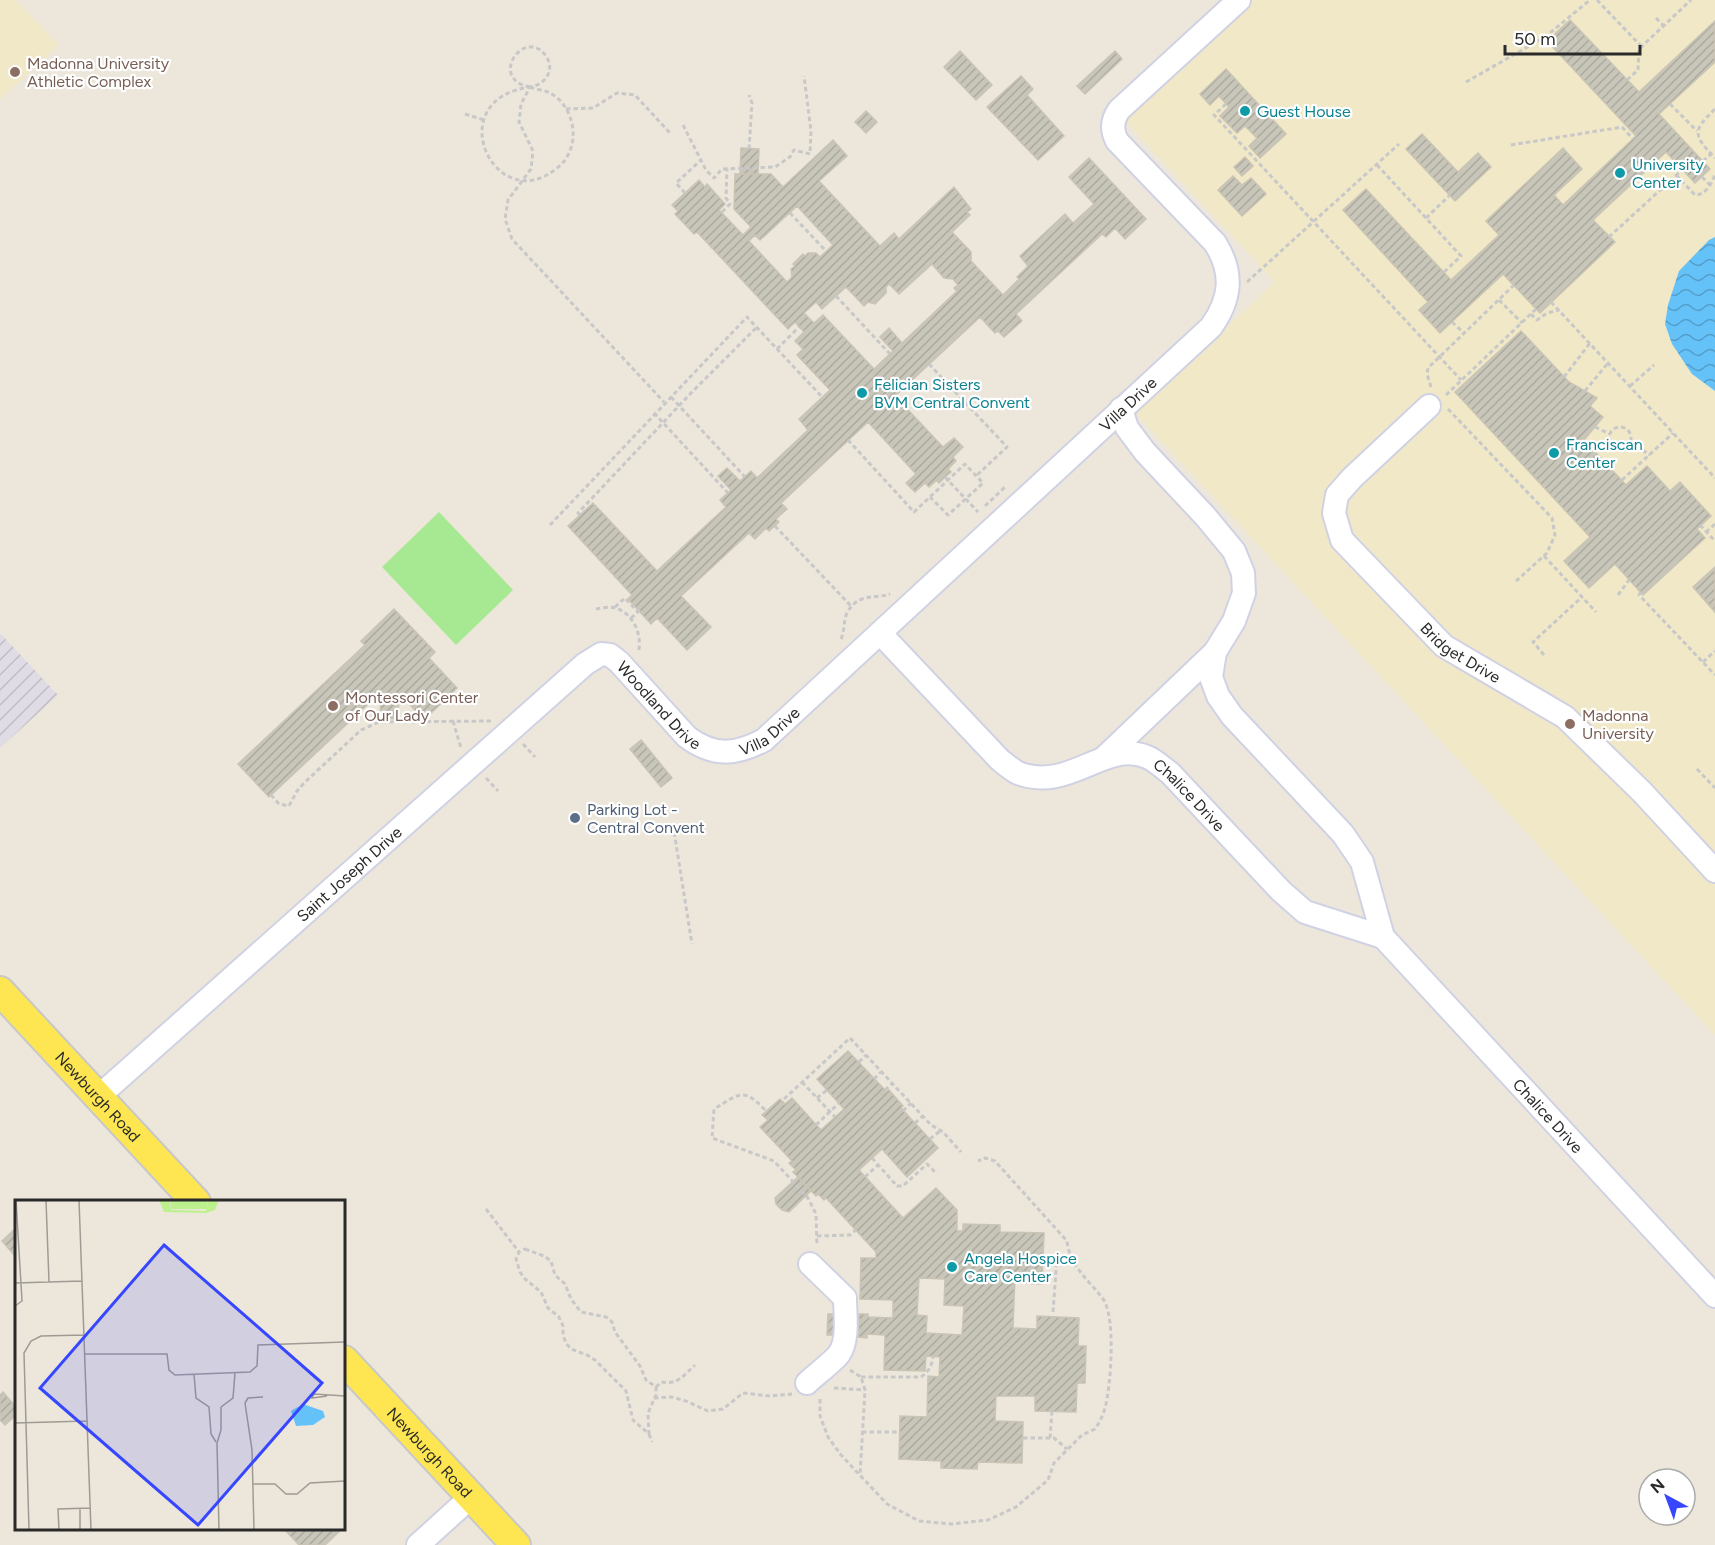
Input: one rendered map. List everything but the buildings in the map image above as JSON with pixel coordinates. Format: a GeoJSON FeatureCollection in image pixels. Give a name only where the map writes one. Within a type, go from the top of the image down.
{"type":"FeatureCollection","features":[{"type":"Feature","properties":{"kind":"main road","name":"Newburgh Road"},"geometry":{"type":"LineString","coordinates":[[0,991],[194,1200]]}},
{"type":"Feature","properties":{"kind":"main road","name":"Newburgh Road"},"geometry":{"type":"LineString","coordinates":[[345,1361],[516,1545]]}},
{"type":"Feature","properties":{"kind":"street"},"geometry":{"type":"LineString","coordinates":[[1228,282],[1225,264],[1215,243],[1117,141],[1113,129],[1114,118],[1119,110],[1239,0]]}},
{"type":"Feature","properties":{"kind":"street","name":"Villa Drive"},"geometry":{"type":"LineString","coordinates":[[719,752],[748,749],[764,740],[880,633],[1211,327],[1224,304],[1228,282]]}},
{"type":"Feature","properties":{"kind":"street","name":"Bridget Drive"},"geometry":{"type":"LineString","coordinates":[[1438,403],[1352,478],[1337,495],[1334,513],[1342,540],[1444,646],[1565,717],[1642,792],[1715,871]]}},
{"type":"Feature","properties":{"kind":"street","name":"Chalice Drive"},"geometry":{"type":"LineString","coordinates":[[1104,758],[1215,652],[1234,621],[1244,593],[1243,573],[1234,551],[1205,516],[1145,452],[1127,428],[1121,409]]}},
{"type":"Feature","properties":{"kind":"street","name":"Chalice Drive"},"geometry":{"type":"LineString","coordinates":[[880,633],[1000,760],[1017,772],[1040,779],[1070,774],[1104,758],[1131,753],[1148,757],[1170,773],[1281,891],[1305,912],[1383,937]]}},
{"type":"Feature","properties":{"kind":"street","name":"Chalice Drive"},"geometry":{"type":"LineString","coordinates":[[1215,652],[1211,677],[1218,696],[1232,716],[1342,834],[1362,862],[1383,937],[1715,1296]]}},
{"type":"Feature","properties":{"kind":"street","name":"Woodland Drive"},"geometry":{"type":"LineString","coordinates":[[601,654],[610,655],[619,662],[687,737],[696,744],[719,752]]}},
{"type":"Feature","properties":{"kind":"street","name":"Saint Joseph Drive"},"geometry":{"type":"LineString","coordinates":[[99,1097],[585,664],[601,654]]}},
{"type":"Feature","properties":{"kind":"street"},"geometry":{"type":"LineString","coordinates":[[808,1391],[839,1354],[844,1340],[844,1298],[815,1260]]}},
{"type":"Feature","properties":{"kind":"street"},"geometry":{"type":"LineString","coordinates":[[418,1545],[471,1497]]}},
{"type":"Feature","properties":{"kind":"path"},"geometry":{"type":"LineString","coordinates":[[1466,82],[1545,37],[1590,0]]}},
{"type":"Feature","properties":{"kind":"path"},"geometry":{"type":"LineString","coordinates":[[1597,0],[1641,46]]}},
{"type":"Feature","properties":{"kind":"path"},"geometry":{"type":"LineString","coordinates":[[1627,80],[1638,70],[1641,46],[1691,0]]}},
{"type":"Feature","properties":{"kind":"path"},"geometry":{"type":"LineString","coordinates":[[1656,18],[1663,26]]}},
{"type":"Feature","properties":{"kind":"path"},"geometry":{"type":"LineString","coordinates":[[530,87],[513,90],[498,98],[486,112],[481,130],[483,148],[492,164],[506,175],[522,182],[541,178],[557,169],[568,155],[573,137],[572,120],[563,104],[549,93],[530,87],[522,86],[511,75],[510,67],[516,53],[530,48],[544,53],[550,68],[544,82],[530,87]]}},
{"type":"Feature","properties":{"kind":"path"},"geometry":{"type":"LineString","coordinates":[[683,125],[706,170],[714,178],[722,169],[775,167],[790,157],[794,150],[810,154],[811,131],[804,76]]}},
{"type":"Feature","properties":{"kind":"path"},"geometry":{"type":"LineString","coordinates":[[530,87],[521,104],[519,122],[533,151],[531,169],[508,200],[505,219],[512,239],[664,402]]}},
{"type":"Feature","properties":{"kind":"path"},"geometry":{"type":"LineString","coordinates":[[566,109],[594,108],[617,93],[635,95],[670,133]]}},
{"type":"Feature","properties":{"kind":"path"},"geometry":{"type":"LineString","coordinates":[[749,95],[752,103],[749,148]]}},
{"type":"Feature","properties":{"kind":"path"},"geometry":{"type":"LineString","coordinates":[[1226,104],[1214,115],[1461,380]]}},
{"type":"Feature","properties":{"kind":"path"},"geometry":{"type":"LineString","coordinates":[[1670,104],[1697,131]]}},
{"type":"Feature","properties":{"kind":"path"},"geometry":{"type":"LineString","coordinates":[[1715,109],[1701,123],[1697,131],[1697,136],[1715,158]]}},
{"type":"Feature","properties":{"kind":"path"},"geometry":{"type":"LineString","coordinates":[[465,114],[484,120]]}},
{"type":"Feature","properties":{"kind":"path"},"geometry":{"type":"LineString","coordinates":[[1511,145],[1622,127],[1633,139]]}},
{"type":"Feature","properties":{"kind":"path"},"geometry":{"type":"LineString","coordinates":[[1228,282],[1245,284],[1398,144]]}},
{"type":"Feature","properties":{"kind":"path"},"geometry":{"type":"LineString","coordinates":[[1703,161],[1711,154]]}},
{"type":"Feature","properties":{"kind":"path"},"geometry":{"type":"LineString","coordinates":[[685,193],[676,183],[701,160]]}},
{"type":"Feature","properties":{"kind":"path"},"geometry":{"type":"LineString","coordinates":[[1377,165],[1461,256],[1444,272]]}},
{"type":"Feature","properties":{"kind":"path"},"geometry":{"type":"LineString","coordinates":[[722,212],[730,204],[726,198],[727,169]]}},
{"type":"Feature","properties":{"kind":"path"},"geometry":{"type":"LineString","coordinates":[[1609,237],[1682,170]]}},
{"type":"Feature","properties":{"kind":"path"},"geometry":{"type":"LineString","coordinates":[[1676,175],[1695,195],[1701,195],[1711,186],[1715,175]]}},
{"type":"Feature","properties":{"kind":"path"},"geometry":{"type":"LineString","coordinates":[[1702,177],[1711,186]]}},
{"type":"Feature","properties":{"kind":"path"},"geometry":{"type":"LineString","coordinates":[[1426,218],[1450,195]]}},
{"type":"Feature","properties":{"kind":"path"},"geometry":{"type":"LineString","coordinates":[[790,213],[826,251]]}},
{"type":"Feature","properties":{"kind":"path"},"geometry":{"type":"LineString","coordinates":[[1514,285],[1428,368],[1427,374],[1438,403],[1552,518],[1554,534],[1547,553],[1514,583]]}},
{"type":"Feature","properties":{"kind":"path"},"geometry":{"type":"LineString","coordinates":[[836,296],[890,354]]}},
{"type":"Feature","properties":{"kind":"path"},"geometry":{"type":"LineString","coordinates":[[1499,300],[1522,323]]}},
{"type":"Feature","properties":{"kind":"path"},"geometry":{"type":"LineString","coordinates":[[1551,302],[1715,478]]}},
{"type":"Feature","properties":{"kind":"path"},"geometry":{"type":"LineString","coordinates":[[1438,403],[1536,309]]}},
{"type":"Feature","properties":{"kind":"path"},"geometry":{"type":"LineString","coordinates":[[1531,314],[1537,320],[1547,313],[1559,310]]}},
{"type":"Feature","properties":{"kind":"path"},"geometry":{"type":"LineString","coordinates":[[550,525],[664,402],[747,317],[822,397]]}},
{"type":"Feature","properties":{"kind":"path"},"geometry":{"type":"LineString","coordinates":[[1452,322],[1464,334]]}},
{"type":"Feature","properties":{"kind":"path"},"geometry":{"type":"LineString","coordinates":[[580,515],[578,513],[757,327]]}},
{"type":"Feature","properties":{"kind":"path"},"geometry":{"type":"LineString","coordinates":[[777,349],[799,327]]}},
{"type":"Feature","properties":{"kind":"path"},"geometry":{"type":"LineString","coordinates":[[1564,377],[1590,343]]}},
{"type":"Feature","properties":{"kind":"path"},"geometry":{"type":"LineString","coordinates":[[1585,391],[1608,363]]}},
{"type":"Feature","properties":{"kind":"path"},"geometry":{"type":"LineString","coordinates":[[929,364],[1007,447],[976,476]]}},
{"type":"Feature","properties":{"kind":"path"},"geometry":{"type":"LineString","coordinates":[[1630,386],[1654,365]]}},
{"type":"Feature","properties":{"kind":"path"},"geometry":{"type":"LineString","coordinates":[[670,396],[745,477]]}},
{"type":"Feature","properties":{"kind":"path"},"geometry":{"type":"LineString","coordinates":[[654,414],[728,493]]}},
{"type":"Feature","properties":{"kind":"path"},"geometry":{"type":"LineString","coordinates":[[1595,427],[1610,434]]}},
{"type":"Feature","properties":{"kind":"path"},"geometry":{"type":"LineString","coordinates":[[1616,428],[1624,428],[1630,433],[1630,442],[1625,448],[1617,448],[1611,442],[1610,434],[1616,428]]}},
{"type":"Feature","properties":{"kind":"path"},"geometry":{"type":"LineString","coordinates":[[1622,480],[1673,433]]}},
{"type":"Feature","properties":{"kind":"path"},"geometry":{"type":"LineString","coordinates":[[848,440],[914,512],[947,478],[965,464],[983,483],[948,515],[930,497]]}},
{"type":"Feature","properties":{"kind":"path"},"geometry":{"type":"LineString","coordinates":[[1630,442],[1650,455]]}},
{"type":"Feature","properties":{"kind":"path"},"geometry":{"type":"LineString","coordinates":[[947,478],[978,512]]}},
{"type":"Feature","properties":{"kind":"path"},"geometry":{"type":"LineString","coordinates":[[970,520],[1006,486]]}},
{"type":"Feature","properties":{"kind":"path"},"geometry":{"type":"LineString","coordinates":[[1706,532],[1715,524]]}},
{"type":"Feature","properties":{"kind":"path"},"geometry":{"type":"LineString","coordinates":[[1700,525],[1715,541]]}},
{"type":"Feature","properties":{"kind":"path"},"geometry":{"type":"LineString","coordinates":[[775,526],[852,607]]}},
{"type":"Feature","properties":{"kind":"path"},"geometry":{"type":"LineString","coordinates":[[1544,556],[1596,612]]}},
{"type":"Feature","properties":{"kind":"path"},"geometry":{"type":"LineString","coordinates":[[1618,595],[1629,580]]}},
{"type":"Feature","properties":{"kind":"path"},"geometry":{"type":"LineString","coordinates":[[835,645],[843,637],[848,612],[859,600],[872,595],[888,595],[897,588]]}},
{"type":"Feature","properties":{"kind":"path"},"geometry":{"type":"LineString","coordinates":[[1641,592],[1639,595],[1715,675]]}},
{"type":"Feature","properties":{"kind":"path"},"geometry":{"type":"LineString","coordinates":[[1544,655],[1533,642],[1582,597]]}},
{"type":"Feature","properties":{"kind":"path"},"geometry":{"type":"LineString","coordinates":[[596,609],[615,607],[625,598],[639,611],[631,618]]}},
{"type":"Feature","properties":{"kind":"path"},"geometry":{"type":"LineString","coordinates":[[615,607],[631,618],[638,631],[640,645],[637,657]]}},
{"type":"Feature","properties":{"kind":"path"},"geometry":{"type":"LineString","coordinates":[[1702,662],[1715,651]]}},
{"type":"Feature","properties":{"kind":"path"},"geometry":{"type":"LineString","coordinates":[[271,795],[279,804],[289,806],[304,783],[361,730],[379,722],[502,721],[535,757]]}},
{"type":"Feature","properties":{"kind":"path"},"geometry":{"type":"LineString","coordinates":[[1697,769],[1715,788]]}},
{"type":"Feature","properties":{"kind":"path"},"geometry":{"type":"LineString","coordinates":[[673,825],[692,945]]}},
{"type":"Feature","properties":{"kind":"path"},"geometry":{"type":"LineString","coordinates":[[784,1099],[850,1038],[922,1116],[940,1130],[961,1152]]}},
{"type":"Feature","properties":{"kind":"path"},"geometry":{"type":"LineString","coordinates":[[859,1062],[866,1055]]}},
{"type":"Feature","properties":{"kind":"path"},"geometry":{"type":"LineString","coordinates":[[874,1079],[881,1071]]}},
{"type":"Feature","properties":{"kind":"path"},"geometry":{"type":"LineString","coordinates":[[802,1082],[835,1117]]}},
{"type":"Feature","properties":{"kind":"path"},"geometry":{"type":"LineString","coordinates":[[885,1090],[892,1083]]}},
{"type":"Feature","properties":{"kind":"path"},"geometry":{"type":"LineString","coordinates":[[817,1098],[827,1090]]}},
{"type":"Feature","properties":{"kind":"path"},"geometry":{"type":"LineString","coordinates":[[765,1110],[753,1096],[744,1094],[736,1097],[714,1109],[712,1138],[774,1161],[808,1198],[816,1214],[815,1260]]}},
{"type":"Feature","properties":{"kind":"path"},"geometry":{"type":"LineString","coordinates":[[816,1125],[839,1103]]}},
{"type":"Feature","properties":{"kind":"path"},"geometry":{"type":"LineString","coordinates":[[903,1111],[911,1103]]}},
{"type":"Feature","properties":{"kind":"path"},"geometry":{"type":"LineString","coordinates":[[915,1123],[922,1116]]}},
{"type":"Feature","properties":{"kind":"path"},"geometry":{"type":"LineString","coordinates":[[930,1139],[940,1130]]}},
{"type":"Feature","properties":{"kind":"path"},"geometry":{"type":"LineString","coordinates":[[872,1158],[897,1186],[903,1186],[927,1164],[937,1174]]}},
{"type":"Feature","properties":{"kind":"path"},"geometry":{"type":"LineString","coordinates":[[654,1398],[671,1397],[708,1411],[723,1409],[743,1393],[770,1396],[808,1391],[828,1437],[887,1504],[919,1521],[951,1524],[988,1520],[1016,1507],[1048,1480],[1054,1463],[1082,1435],[1095,1429],[1105,1410],[1110,1380],[1109,1322],[1104,1300],[1081,1275],[1068,1253],[1067,1241],[995,1161],[985,1158],[978,1161]]}},
{"type":"Feature","properties":{"kind":"path"},"geometry":{"type":"LineString","coordinates":[[865,1177],[878,1165]]}},
{"type":"Feature","properties":{"kind":"path"},"geometry":{"type":"LineString","coordinates":[[486,1209],[519,1252]]}},
{"type":"Feature","properties":{"kind":"path"},"geometry":{"type":"LineString","coordinates":[[817,1236],[850,1235],[855,1230]]}},
{"type":"Feature","properties":{"kind":"path"},"geometry":{"type":"LineString","coordinates":[[649,1434],[633,1420],[626,1391],[595,1360],[572,1349],[566,1343],[559,1317],[548,1308],[541,1292],[520,1272],[516,1259],[519,1252],[525,1249],[534,1251],[551,1261],[555,1275],[566,1284],[576,1307],[581,1312],[606,1317],[612,1322],[615,1332],[640,1366],[646,1380],[656,1387]]}},
{"type":"Feature","properties":{"kind":"path"},"geometry":{"type":"LineString","coordinates":[[1043,1257],[1071,1258]]}},
{"type":"Feature","properties":{"kind":"path"},"geometry":{"type":"LineString","coordinates":[[1053,1312],[1057,1258]]}},
{"type":"Feature","properties":{"kind":"path"},"geometry":{"type":"LineString","coordinates":[[841,1371],[852,1370],[861,1377],[921,1377],[932,1365],[933,1356]]}},
{"type":"Feature","properties":{"kind":"path"},"geometry":{"type":"LineString","coordinates":[[855,1363],[855,1373]]}},
{"type":"Feature","properties":{"kind":"path"},"geometry":{"type":"LineString","coordinates":[[652,1442],[649,1434],[648,1413],[656,1387],[661,1382],[672,1384],[694,1365]]}},
{"type":"Feature","properties":{"kind":"path"},"geometry":{"type":"LineString","coordinates":[[860,1475],[865,1390],[861,1377]]}},
{"type":"Feature","properties":{"kind":"path"},"geometry":{"type":"LineString","coordinates":[[831,1387],[865,1390]]}},
{"type":"Feature","properties":{"kind":"path"},"geometry":{"type":"LineString","coordinates":[[1050,1438],[1052,1411]]}},
{"type":"Feature","properties":{"kind":"path"},"geometry":{"type":"LineString","coordinates":[[862,1432],[900,1432]]}},
{"type":"Feature","properties":{"kind":"path"},"geometry":{"type":"LineString","coordinates":[[1023,1438],[1054,1438],[1067,1450]]}},
{"type":"Feature","properties":{"kind":"shaded area","name":"Madonna University Athletic Complex"},"geometry":{"type":"Polygon","coordinates":[[[0,0],[16,0],[59,45],[0,99],[0,0]]]}},
{"type":"Feature","properties":{"kind":"shaded area","name":"Madonna University"},"geometry":{"type":"Polygon","coordinates":[[[1254,0],[1715,0],[1715,1035],[1135,413],[1275,282],[1124,120],[1254,0]]]}},
{"type":"Feature","properties":{"kind":"shaded area"},"geometry":{"type":"Polygon","coordinates":[[[0,633],[58,695],[0,748],[0,633]]]}},
{"type":"Feature","properties":{"kind":"green space"},"geometry":{"type":"Polygon","coordinates":[[[439,512],[513,590],[456,645],[382,567],[439,512]]]}},
{"type":"Feature","properties":{"kind":"water"},"geometry":{"type":"Polygon","coordinates":[[[1715,237],[1715,391],[1692,374],[1672,344],[1665,324],[1668,305],[1679,271],[1709,240],[1715,237]]]}},
{"type":"Feature","properties":{"kind":"place","name":"Madonna University Athletic Complex"},"geometry":{"type":"Point","coordinates":[15,72]}},
{"type":"Feature","properties":{"kind":"place","name":"Guest House"},"geometry":{"type":"Point","coordinates":[1245,111]}},
{"type":"Feature","properties":{"kind":"place","name":"University Center"},"geometry":{"type":"Point","coordinates":[1620,173]}},
{"type":"Feature","properties":{"kind":"place","name":"Felician Sisters BVM Central Convent"},"geometry":{"type":"Point","coordinates":[862,393]}},
{"type":"Feature","properties":{"kind":"place","name":"Franciscan Center"},"geometry":{"type":"Point","coordinates":[1554,453]}},
{"type":"Feature","properties":{"kind":"place","name":"Montessori Center of Our Lady"},"geometry":{"type":"Point","coordinates":[333,706]}},
{"type":"Feature","properties":{"kind":"place","name":"Madonna University"},"geometry":{"type":"Point","coordinates":[1570,724]}},
{"type":"Feature","properties":{"kind":"place","name":"Parking Lot - Central Convent"},"geometry":{"type":"Point","coordinates":[575,818]}},
{"type":"Feature","properties":{"kind":"place","name":"Angela Hospice Care Center"},"geometry":{"type":"Point","coordinates":[952,1267]}}]}
